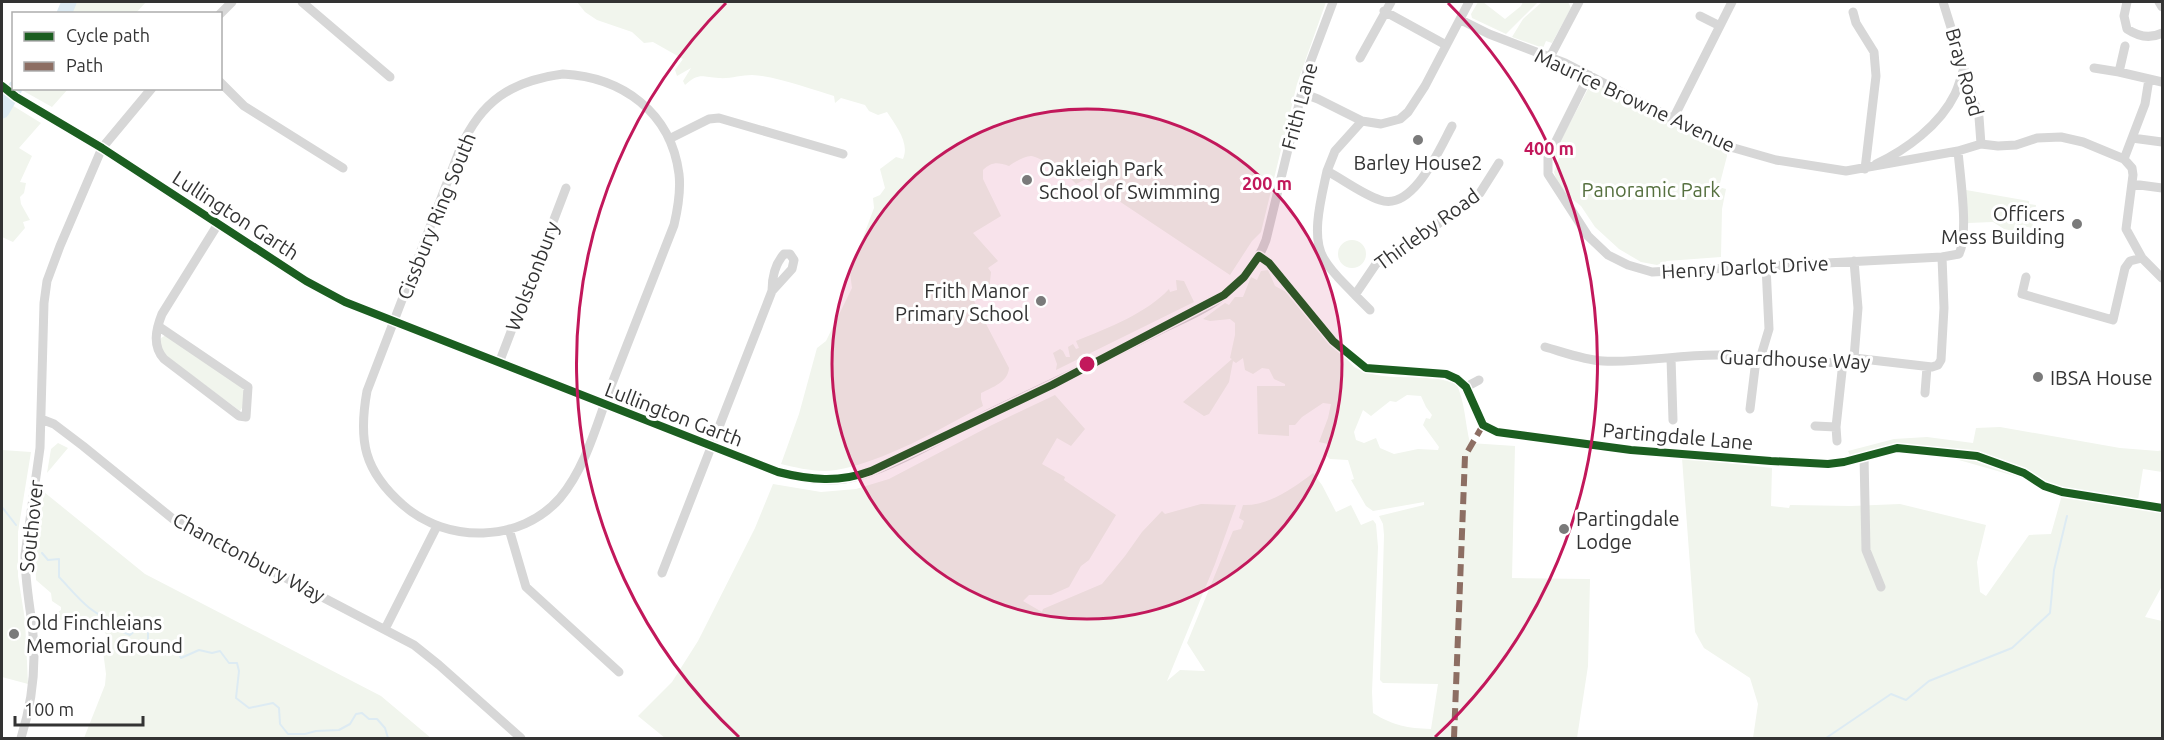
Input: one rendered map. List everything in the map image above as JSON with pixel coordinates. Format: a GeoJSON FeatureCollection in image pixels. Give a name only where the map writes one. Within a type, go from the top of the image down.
{"type":"FeatureCollection","features":[{"type":"Feature","properties":{"kind":"street"},"geometry":{"type":"LineString","coordinates":[[302,2],[390,77]]}},
{"type":"Feature","properties":{"kind":"street","name":"Frith Lane"},"geometry":{"type":"LineString","coordinates":[[1244,277],[1259,256],[1270,225],[1313,53],[1333,2]]}},
{"type":"Feature","properties":{"kind":"street"},"geometry":{"type":"LineString","coordinates":[[1360,58],[1390,2]]}},
{"type":"Feature","properties":{"kind":"street"},"geometry":{"type":"LineString","coordinates":[[1302,93],[1362,121],[1381,124],[1400,119],[1421,94],[1461,20],[1468,2]]}},
{"type":"Feature","properties":{"kind":"street"},"geometry":{"type":"LineString","coordinates":[[1550,57],[1579,2]]}},
{"type":"Feature","properties":{"kind":"street"},"geometry":{"type":"LineString","coordinates":[[1673,119],[1732,2]]}},
{"type":"Feature","properties":{"kind":"street","name":"Bray Road"},"geometry":{"type":"LineString","coordinates":[[1943,2],[1979,117],[1981,144]]}},
{"type":"Feature","properties":{"kind":"street"},"geometry":{"type":"LineString","coordinates":[[2127,2],[2124,16],[2127,29],[2142,36],[2151,37],[2163,33]]}},
{"type":"Feature","properties":{"kind":"street"},"geometry":{"type":"LineString","coordinates":[[2158,2],[2163,7]]}},
{"type":"Feature","properties":{"kind":"street"},"geometry":{"type":"LineString","coordinates":[[1384,11],[1446,45]]}},
{"type":"Feature","properties":{"kind":"street"},"geometry":{"type":"LineString","coordinates":[[1853,12],[1856,23],[1874,52],[1876,76],[1865,169]]}},
{"type":"Feature","properties":{"kind":"street"},"geometry":{"type":"LineString","coordinates":[[1700,16],[1720,26]]}},
{"type":"Feature","properties":{"kind":"street","name":"Maurice Browne Avenue"},"geometry":{"type":"LineString","coordinates":[[1461,20],[1489,34],[1550,57],[1589,75],[1725,145],[1776,160],[1846,171],[1958,151],[1981,144],[2016,145],[2037,138],[2061,137],[2083,142],[2124,159]]}},
{"type":"Feature","properties":{"kind":"street"},"geometry":{"type":"LineString","coordinates":[[2119,72],[2125,46]]}},
{"type":"Feature","properties":{"kind":"street"},"geometry":{"type":"LineString","coordinates":[[1865,169],[1912,143],[1946,110],[1956,93],[1964,68]]}},
{"type":"Feature","properties":{"kind":"street"},"geometry":{"type":"LineString","coordinates":[[2094,68],[2163,82]]}},
{"type":"Feature","properties":{"kind":"street","name":"Cissbury Ring South"},"geometry":{"type":"LineString","coordinates":[[563,74],[598,79],[618,87],[645,105],[669,139],[680,181],[674,225],[576,474],[560,498],[545,511],[509,529],[489,534],[453,531],[437,526],[408,509],[379,480],[365,446],[362,420],[367,391],[466,136],[483,110],[521,83],[545,76],[563,74]]}},
{"type":"Feature","properties":{"kind":"street","name":"Henry Darlot Drive"},"geometry":{"type":"LineString","coordinates":[[1589,75],[1548,157],[1548,174],[1588,236],[1608,255],[1628,265],[1652,272],[1942,257]]}},
{"type":"Feature","properties":{"kind":"street"},"geometry":{"type":"LineString","coordinates":[[2149,79],[2145,104],[2124,159],[2132,168],[2126,229],[2142,258],[2163,278]]}},
{"type":"Feature","properties":{"kind":"street"},"geometry":{"type":"LineString","coordinates":[[222,84],[244,106],[343,168]]}},
{"type":"Feature","properties":{"kind":"street"},"geometry":{"type":"LineString","coordinates":[[41,419],[45,290],[51,270],[102,148],[150,90]]}},
{"type":"Feature","properties":{"kind":"street","name":"Lullington Garth"},"geometry":{"type":"LineString","coordinates":[[8,91],[102,148],[306,281],[345,302],[778,472],[802,478],[821,480],[857,476],[902,457],[1127,347],[1224,295],[1244,277]]}},
{"type":"Feature","properties":{"kind":"street"},"geometry":{"type":"LineString","coordinates":[[669,139],[709,119],[719,118],[843,154]]}},
{"type":"Feature","properties":{"kind":"street"},"geometry":{"type":"LineString","coordinates":[[1362,121],[1335,151],[1327,171],[1320,210],[1318,243],[1322,257],[1370,310]]}},
{"type":"Feature","properties":{"kind":"street"},"geometry":{"type":"LineString","coordinates":[[1327,171],[1381,201],[1396,199],[1410,192],[1419,182],[1452,126]]}},
{"type":"Feature","properties":{"kind":"street"},"geometry":{"type":"LineString","coordinates":[[2132,138],[2163,142]]}},
{"type":"Feature","properties":{"kind":"street"},"geometry":{"type":"LineString","coordinates":[[1925,393],[1927,367],[1938,365],[1941,360],[1944,308],[1942,257],[1959,254],[1963,247],[1958,151]]}},
{"type":"Feature","properties":{"kind":"street","name":"Thirleby Road"},"geometry":{"type":"LineString","coordinates":[[1355,295],[1376,264],[1435,226],[1480,193],[1499,163]]}},
{"type":"Feature","properties":{"kind":"street"},"geometry":{"type":"LineString","coordinates":[[2132,184],[2163,188]]}},
{"type":"Feature","properties":{"kind":"street","name":"Wolstonbury"},"geometry":{"type":"LineString","coordinates":[[499,363],[566,188]]}},
{"type":"Feature","properties":{"kind":"street"},"geometry":{"type":"LineString","coordinates":[[158,326],[249,387],[246,417],[239,416],[164,359],[157,349],[158,326],[164,308],[218,224]]}},
{"type":"Feature","properties":{"kind":"street"},"geometry":{"type":"LineString","coordinates":[[1259,256],[1269,263],[1333,341],[1366,368],[1446,374],[1457,379],[1466,387],[1479,380]]}},
{"type":"Feature","properties":{"kind":"street"},"geometry":{"type":"LineString","coordinates":[[2026,277],[2022,294],[2113,320],[2125,268],[2130,261],[2142,258]]}},
{"type":"Feature","properties":{"kind":"street"},"geometry":{"type":"LineString","coordinates":[[1854,261],[1858,308],[1854,358]]}},
{"type":"Feature","properties":{"kind":"street"},"geometry":{"type":"LineString","coordinates":[[1750,409],[1758,359],[1769,329],[1766,266]]}},
{"type":"Feature","properties":{"kind":"street"},"geometry":{"type":"LineString","coordinates":[[662,573],[772,291]]}},
{"type":"Feature","properties":{"kind":"street","name":"Guardhouse Way"},"geometry":{"type":"LineString","coordinates":[[1545,347],[1601,361],[1722,355],[1770,362],[1843,362],[1854,358],[1927,367]]}},
{"type":"Feature","properties":{"kind":"street"},"geometry":{"type":"LineString","coordinates":[[1671,358],[1673,420]]}},
{"type":"Feature","properties":{"kind":"street"},"geometry":{"type":"LineString","coordinates":[[1837,441],[1836,427],[1843,362]]}},
{"type":"Feature","properties":{"kind":"street","name":"Partingdale Lane"},"geometry":{"type":"LineString","coordinates":[[1466,387],[1483,425],[1497,432],[1631,450],[1828,464],[1897,448],[1977,456],[2024,473],[2044,486],[2062,492],[2163,508]]}},
{"type":"Feature","properties":{"kind":"street","name":"Chanctonbury Way"},"geometry":{"type":"LineString","coordinates":[[41,419],[54,424],[173,519],[386,628],[427,654],[521,738]]}},
{"type":"Feature","properties":{"kind":"street","name":"Southover"},"geometry":{"type":"LineString","coordinates":[[21,738],[29,713],[34,684],[34,657],[25,564],[40,448],[41,419]]}},
{"type":"Feature","properties":{"kind":"street"},"geometry":{"type":"LineString","coordinates":[[1815,426],[1836,427]]}},
{"type":"Feature","properties":{"kind":"street"},"geometry":{"type":"LineString","coordinates":[[1864,456],[1866,550],[1881,587]]}},
{"type":"Feature","properties":{"kind":"street"},"geometry":{"type":"LineString","coordinates":[[386,628],[437,526]]}},
{"type":"Feature","properties":{"kind":"street"},"geometry":{"type":"LineString","coordinates":[[509,529],[526,587],[619,672]]}},
{"type":"Feature","properties":{"kind":"green space"},"geometry":{"type":"Polygon","coordinates":[[[65,2],[146,2],[137,12],[60,12],[65,2]]]}},
{"type":"Feature","properties":{"kind":"green space"},"geometry":{"type":"Polygon","coordinates":[[[577,2],[1326,2],[1297,84],[1261,232],[1252,241],[1230,275],[1086,179],[1076,184],[1055,167],[1031,156],[1009,166],[998,163],[989,165],[983,170],[983,179],[1001,216],[973,233],[998,261],[988,268],[991,272],[989,291],[973,299],[1009,368],[1006,377],[999,384],[981,393],[983,406],[930,434],[873,460],[836,470],[822,471],[781,464],[799,414],[817,348],[826,341],[852,288],[850,272],[874,208],[873,198],[880,195],[885,188],[880,169],[896,157],[903,159],[905,147],[901,135],[887,112],[878,115],[869,111],[865,105],[841,98],[835,103],[834,96],[793,83],[752,75],[723,78],[701,76],[685,85],[683,81],[691,68],[677,76],[675,70],[683,59],[653,42],[644,43],[632,32],[597,20],[585,12],[577,2]]]}},
{"type":"Feature","properties":{"kind":"green space"},"geometry":{"type":"Polygon","coordinates":[[[1478,2],[1483,2],[1505,19],[1523,2],[1538,2],[1506,34],[1472,18],[1471,14],[1478,2]]]}},
{"type":"Feature","properties":{"kind":"green space"},"geometry":{"type":"Polygon","coordinates":[[[1542,2],[1568,2],[1571,8],[1552,43],[1546,41],[1543,48],[1512,37],[1523,19],[1542,2]]]}},
{"type":"Feature","properties":{"kind":"green space","name":"Panoramic Park"},"geometry":{"type":"Polygon","coordinates":[[[1595,82],[1727,151],[1719,187],[1726,189],[1722,209],[1721,257],[1667,261],[1657,265],[1641,262],[1619,249],[1595,227],[1581,206],[1567,195],[1557,181],[1554,172],[1559,158],[1553,156],[1588,89],[1595,82]]]}},
{"type":"Feature","properties":{"kind":"green space"},"geometry":{"type":"Polygon","coordinates":[[[22,90],[67,90],[52,107],[22,90]]]}},
{"type":"Feature","properties":{"kind":"green space"},"geometry":{"type":"Polygon","coordinates":[[[2,99],[41,123],[19,148],[32,156],[20,182],[26,183],[24,193],[20,197],[21,204],[30,220],[23,222],[25,228],[13,242],[2,237],[2,99]]]}},
{"type":"Feature","properties":{"kind":"green space"},"geometry":{"type":"Polygon","coordinates":[[[1966,190],[2029,201],[2029,204],[2036,205],[2032,228],[2015,224],[2013,231],[2004,229],[1993,222],[1968,223],[1966,190]]]}},
{"type":"Feature","properties":{"kind":"green space"},"geometry":{"type":"Polygon","coordinates":[[[1352,240],[1362,244],[1366,254],[1362,264],[1352,268],[1342,264],[1338,254],[1342,244],[1352,240]]]}},
{"type":"Feature","properties":{"kind":"green space"},"geometry":{"type":"Polygon","coordinates":[[[1268,270],[1275,286],[1288,293],[1354,367],[1381,376],[1431,378],[1456,383],[1463,405],[1470,443],[1515,446],[1512,578],[1590,579],[1588,666],[1577,738],[665,738],[638,716],[672,682],[698,641],[755,528],[773,484],[821,492],[856,489],[889,479],[1055,395],[1085,429],[1071,446],[1057,438],[1042,464],[1065,477],[1064,480],[1116,515],[1089,560],[1081,566],[1069,587],[1051,595],[1029,595],[1023,601],[1042,612],[1043,609],[1102,584],[1142,532],[1162,511],[1165,514],[1201,504],[1236,505],[1215,564],[1167,681],[1180,670],[1205,671],[1187,643],[1233,531],[1241,529],[1244,521],[1239,518],[1243,505],[1262,503],[1271,499],[1289,490],[1313,473],[1336,512],[1351,505],[1361,525],[1373,520],[1376,524],[1378,547],[1373,713],[1401,726],[1431,729],[1438,684],[1383,683],[1380,680],[1384,535],[1383,524],[1379,516],[1424,505],[1424,502],[1373,511],[1366,506],[1351,480],[1354,479],[1348,460],[1330,459],[1325,455],[1328,444],[1319,442],[1331,404],[1323,403],[1302,417],[1295,425],[1289,425],[1289,436],[1258,434],[1257,386],[1285,386],[1285,384],[1274,379],[1269,369],[1262,368],[1253,374],[1245,370],[1243,358],[1236,363],[1233,361],[1229,382],[1209,414],[1204,416],[1183,402],[1232,359],[1230,358],[1235,323],[1230,319],[1210,321],[1203,319],[1225,303],[1229,305],[1235,297],[1243,297],[1251,277],[1257,280],[1261,271],[1268,270]],[[1407,395],[1396,402],[1390,401],[1371,416],[1363,410],[1354,432],[1356,440],[1364,443],[1376,438],[1380,448],[1394,454],[1418,449],[1438,450],[1439,447],[1423,425],[1426,418],[1430,419],[1432,415],[1421,396],[1407,395]]]}},
{"type":"Feature","properties":{"kind":"green space"},"geometry":{"type":"Polygon","coordinates":[[[1176,280],[1184,281],[1194,302],[1056,370],[1057,364],[1053,353],[1060,349],[1066,357],[1070,357],[1068,347],[1073,344],[1076,349],[1079,348],[1076,341],[1138,313],[1169,289],[1170,292],[1177,290],[1176,280]]]}},
{"type":"Feature","properties":{"kind":"green space"},"geometry":{"type":"Polygon","coordinates":[[[166,335],[242,387],[245,399],[240,411],[166,356],[160,346],[161,338],[166,335]]]}},
{"type":"Feature","properties":{"kind":"green space"},"geometry":{"type":"Polygon","coordinates":[[[2000,427],[2120,448],[2162,450],[2162,472],[2143,469],[2138,500],[2064,490],[1917,448],[1851,457],[1848,451],[1894,439],[1927,437],[1973,443],[1976,428],[2000,427]]]}},
{"type":"Feature","properties":{"kind":"green space"},"geometry":{"type":"Polygon","coordinates":[[[58,443],[68,448],[47,473],[51,449],[58,443]]]}},
{"type":"Feature","properties":{"kind":"green space"},"geometry":{"type":"Polygon","coordinates":[[[2,450],[31,452],[18,532],[18,576],[25,620],[28,684],[2,677],[2,450]]]}},
{"type":"Feature","properties":{"kind":"green space"},"geometry":{"type":"Polygon","coordinates":[[[1682,458],[1772,468],[1771,506],[1789,508],[1790,505],[1900,504],[1986,525],[1977,562],[1980,592],[1986,596],[2029,535],[2051,534],[2062,495],[2162,512],[2162,586],[2145,617],[2162,621],[2162,738],[1753,738],[1758,704],[1750,678],[1704,648],[1695,632],[1682,458]]]}},
{"type":"Feature","properties":{"kind":"green space"},"geometry":{"type":"Polygon","coordinates":[[[44,492],[145,574],[381,696],[431,738],[84,738],[105,685],[102,643],[111,645],[103,630],[90,622],[57,620],[56,613],[61,610],[61,607],[52,601],[51,593],[36,580],[35,557],[44,492]]]}},
{"type":"Feature","properties":{"kind":"waterway"},"geometry":{"type":"LineString","coordinates":[[65,12],[69,2]]}},
{"type":"Feature","properties":{"kind":"waterway"},"geometry":{"type":"LineString","coordinates":[[2,111],[14,90]]}},
{"type":"Feature","properties":{"kind":"waterway"},"geometry":{"type":"LineString","coordinates":[[2,507],[16,525]]}},
{"type":"Feature","properties":{"kind":"waterway"},"geometry":{"type":"LineString","coordinates":[[1826,738],[1891,694],[1906,700],[1929,681],[2012,648],[2050,613],[2054,570],[2067,516]]}},
{"type":"Feature","properties":{"kind":"waterway"},"geometry":{"type":"LineString","coordinates":[[42,553],[48,560],[59,559],[59,577],[91,609],[107,618],[115,619],[121,631],[130,635],[147,620],[154,627],[148,631],[151,647],[163,642],[173,643],[181,658],[199,650],[212,653],[220,651],[229,663],[237,663],[239,671],[236,698],[249,708],[273,703],[279,708],[280,724],[288,734],[339,730],[350,724],[356,714],[362,713],[369,719],[377,719],[385,728],[388,738]]}},
{"type":"Feature","properties":{"kind":"marked path"},"geometry":{"type":"LineString","coordinates":[[1454,738],[1465,456],[1483,425]]}},
{"type":"Feature","properties":{"kind":"cycle path"},"geometry":{"type":"LineString","coordinates":[[2,86],[16,97],[102,148],[306,281],[345,302],[790,475],[836,479],[871,471],[1052,385],[1224,295],[1244,277],[1259,256],[1269,263],[1333,341],[1366,368],[1446,374],[1457,379],[1466,387],[1483,425],[1497,432],[1631,450],[1828,464],[1897,448],[1977,456],[2024,473],[2044,486],[2062,492],[2162,508]]}},
{"type":"Feature","properties":{"kind":"place","name":"Barley House2"},"geometry":{"type":"Point","coordinates":[1418,140]}},
{"type":"Feature","properties":{"kind":"place","name":"Oakleigh Park School of Swimming"},"geometry":{"type":"Point","coordinates":[1027,180]}},
{"type":"Feature","properties":{"kind":"place","name":"Officers Mess Building"},"geometry":{"type":"Point","coordinates":[2077,224]}},
{"type":"Feature","properties":{"kind":"place","name":"Frith Manor Primary School"},"geometry":{"type":"Point","coordinates":[1041,301]}},
{"type":"Feature","properties":{"kind":"place","name":"IBSA House"},"geometry":{"type":"Point","coordinates":[2038,377]}},
{"type":"Feature","properties":{"kind":"place","name":"Partingdale Lodge"},"geometry":{"type":"Point","coordinates":[1564,529]}},
{"type":"Feature","properties":{"kind":"place","name":"Old Finchleians Memorial Ground"},"geometry":{"type":"Point","coordinates":[14,634]}}]}
